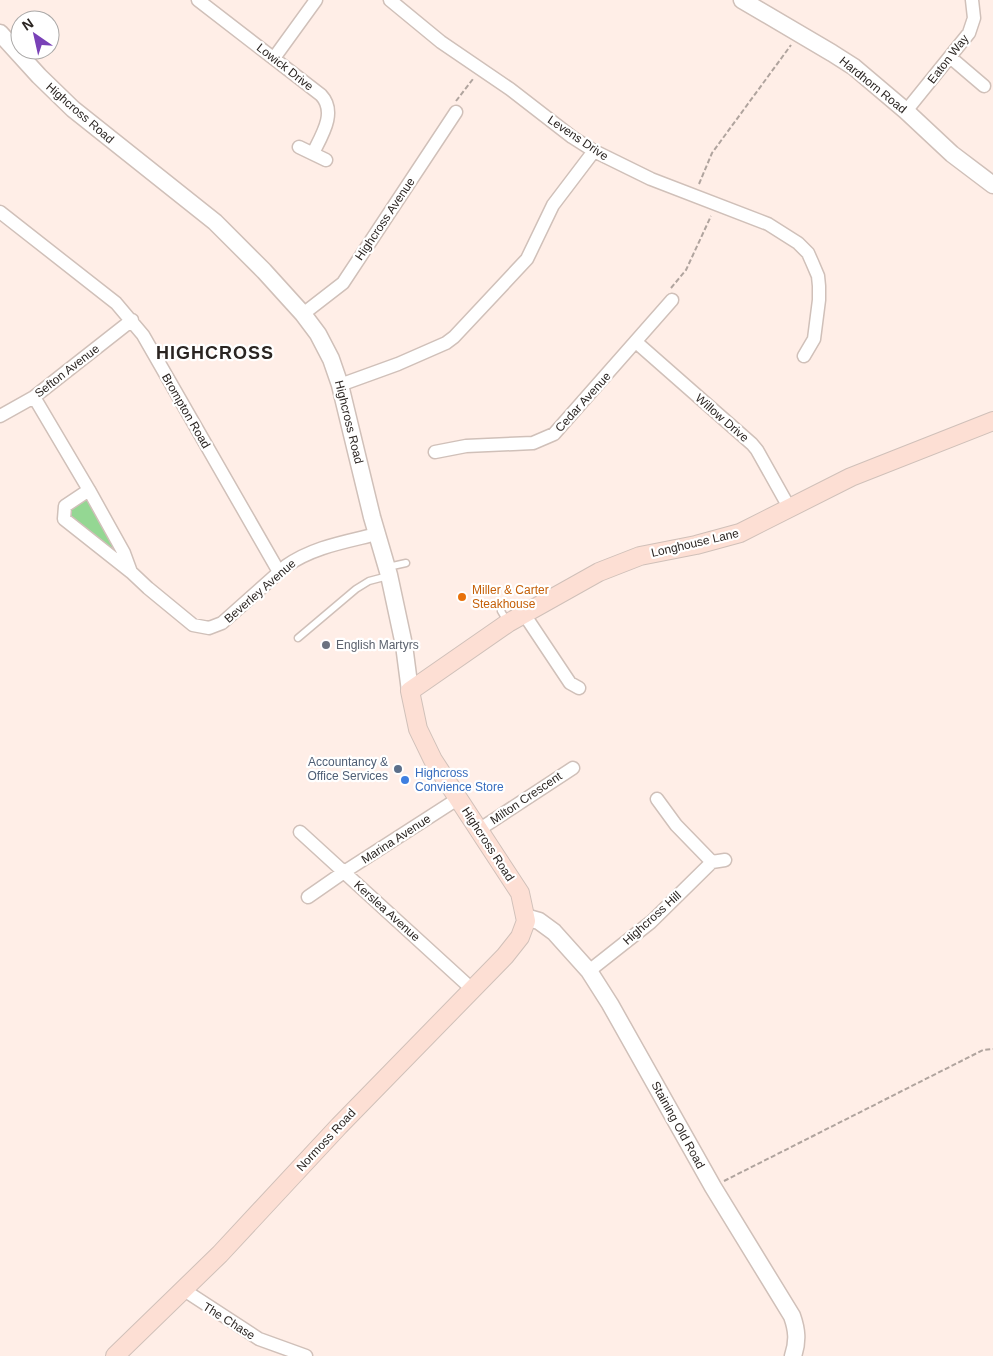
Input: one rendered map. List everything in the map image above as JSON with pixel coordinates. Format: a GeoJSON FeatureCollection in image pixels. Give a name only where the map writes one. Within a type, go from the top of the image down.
{"type":"FeatureCollection","features":[{"type":"Feature","properties":{"kind":"main road","name":"Longhouse Lane"},"geometry":{"type":"LineString","coordinates":[[410,691],[504,617],[524,614],[576,584],[618,564],[640,556],[740,534],[850,477],[993,421]]}},
{"type":"Feature","properties":{"kind":"main road","name":"Highcross Road"},"geometry":{"type":"LineString","coordinates":[[410,691],[422,739],[433,760],[480,829],[520,893],[525,917]]}},
{"type":"Feature","properties":{"kind":"main road","name":"Normoss Road"},"geometry":{"type":"LineString","coordinates":[[115,1356],[246,1227],[352,1112],[473,990],[520,937],[526,921],[525,917]]}},
{"type":"Feature","properties":{"kind":"street","name":"Lowick Drive"},"geometry":{"type":"LineString","coordinates":[[198,0],[321,94],[328,102],[330,112],[313,153]]}},
{"type":"Feature","properties":{"kind":"street"},"geometry":{"type":"LineString","coordinates":[[274,58],[316,0]]}},
{"type":"Feature","properties":{"kind":"street","name":"Levens Drive"},"geometry":{"type":"LineString","coordinates":[[390,0],[442,42],[594,151],[632,170],[768,224],[789,236],[808,253],[818,276],[819,300],[814,338],[804,356]]}},
{"type":"Feature","properties":{"kind":"street","name":"Eaton Way"},"geometry":{"type":"LineString","coordinates":[[906,111],[950,58],[972,26],[974,18],[972,0]]}},
{"type":"Feature","properties":{"kind":"street","name":"Hardhorn Road"},"geometry":{"type":"LineString","coordinates":[[749,2],[854,67],[906,111],[952,154],[993,185]]}},
{"type":"Feature","properties":{"kind":"street","name":"Highcross Road"},"geometry":{"type":"LineString","coordinates":[[3,43],[72,109],[215,222],[264,271],[303,314],[326,347],[340,385],[388,571],[404,645],[410,691]]}},
{"type":"Feature","properties":{"kind":"street"},"geometry":{"type":"LineString","coordinates":[[950,58],[984,86]]}},
{"type":"Feature","properties":{"kind":"street","name":"Highcross Avenue"},"geometry":{"type":"LineString","coordinates":[[303,314],[343,283],[456,112]]}},
{"type":"Feature","properties":{"kind":"street"},"geometry":{"type":"LineString","coordinates":[[300,147],[326,160]]}},
{"type":"Feature","properties":{"kind":"street"},"geometry":{"type":"LineString","coordinates":[[340,385],[398,364],[446,343],[454,337],[527,259],[554,205],[594,151]]}},
{"type":"Feature","properties":{"kind":"street","name":"Brompton Road"},"geometry":{"type":"LineString","coordinates":[[0,212],[116,303],[132,320],[143,335],[279,572]]}},
{"type":"Feature","properties":{"kind":"street","name":"Cedar Avenue"},"geometry":{"type":"LineString","coordinates":[[435,452],[466,446],[533,443],[549,438],[672,300]]}},
{"type":"Feature","properties":{"kind":"street","name":"Sefton Avenue"},"geometry":{"type":"LineString","coordinates":[[0,416],[34,397],[132,320]]}},
{"type":"Feature","properties":{"kind":"street","name":"Willow Drive"},"geometry":{"type":"LineString","coordinates":[[636,342],[752,444],[790,509]]}},
{"type":"Feature","properties":{"kind":"street","name":"Beverley Avenue"},"geometry":{"type":"LineString","coordinates":[[34,397],[124,553],[131,572]]}},
{"type":"Feature","properties":{"kind":"street","name":"Beverley Avenue"},"geometry":{"type":"LineString","coordinates":[[89,490],[65,506],[64,519],[131,572],[193,625],[209,628],[222,623],[297,558],[314,550],[377,534]]}},
{"type":"Feature","properties":{"kind":"street"},"geometry":{"type":"LineString","coordinates":[[524,614],[570,683],[579,688]]}},
{"type":"Feature","properties":{"kind":"street","name":"Milton Crescent"},"geometry":{"type":"LineString","coordinates":[[480,829],[573,768]]}},
{"type":"Feature","properties":{"kind":"street","name":"Marina Avenue"},"geometry":{"type":"LineString","coordinates":[[308,898],[344,872],[459,798]]}},
{"type":"Feature","properties":{"kind":"street"},"geometry":{"type":"LineString","coordinates":[[657,799],[676,825],[712,862],[725,860]]}},
{"type":"Feature","properties":{"kind":"street","name":"Kerslea Avenue"},"geometry":{"type":"LineString","coordinates":[[300,832],[473,990]]}},
{"type":"Feature","properties":{"kind":"street","name":"Highcross Hill"},"geometry":{"type":"LineString","coordinates":[[589,971],[651,922],[712,862]]}},
{"type":"Feature","properties":{"kind":"street","name":"Staining Old Road"},"geometry":{"type":"LineString","coordinates":[[525,917],[539,922],[554,932],[589,971],[610,1004],[713,1187],[792,1316],[797,1329],[797,1343],[793,1356]]}},
{"type":"Feature","properties":{"kind":"street","name":"The Chase"},"geometry":{"type":"LineString","coordinates":[[184,1290],[259,1339],[306,1356]]}},
{"type":"Feature","properties":{"kind":"lane"},"geometry":{"type":"LineString","coordinates":[[298,638],[356,589],[406,562]]}},
{"type":"Feature","properties":{"kind":"path"},"geometry":{"type":"LineString","coordinates":[[694,195],[712,153],[799,33]]}},
{"type":"Feature","properties":{"kind":"path"},"geometry":{"type":"LineString","coordinates":[[456,112],[452,107],[480,69]]}},
{"type":"Feature","properties":{"kind":"path"},"geometry":{"type":"LineString","coordinates":[[672,300],[668,291],[686,270],[716,204]]}},
{"type":"Feature","properties":{"kind":"path"},"geometry":{"type":"LineString","coordinates":[[713,1187],[983,1050],[993,1049]]}},
{"type":"Feature","properties":{"kind":"green space"},"geometry":{"type":"Polygon","coordinates":[[[89,490],[131,572],[71,525],[65,506],[89,490]]]}},
{"type":"Feature","properties":{"kind":"place","name":"Miller & Carter Steakhouse"},"geometry":{"type":"Point","coordinates":[462,597]}},
{"type":"Feature","properties":{"kind":"place","name":"English Martyrs"},"geometry":{"type":"Point","coordinates":[326,645]}},
{"type":"Feature","properties":{"kind":"place","name":"Accountancy & Office Services"},"geometry":{"type":"Point","coordinates":[398,769]}},
{"type":"Feature","properties":{"kind":"place","name":"Highcross Convience Store"},"geometry":{"type":"Point","coordinates":[405,780]}},
{"type":"Feature","properties":{"kind":"district","name":"HIGHCROSS"},"geometry":{"type":"Point","coordinates":[215,353]}}]}
